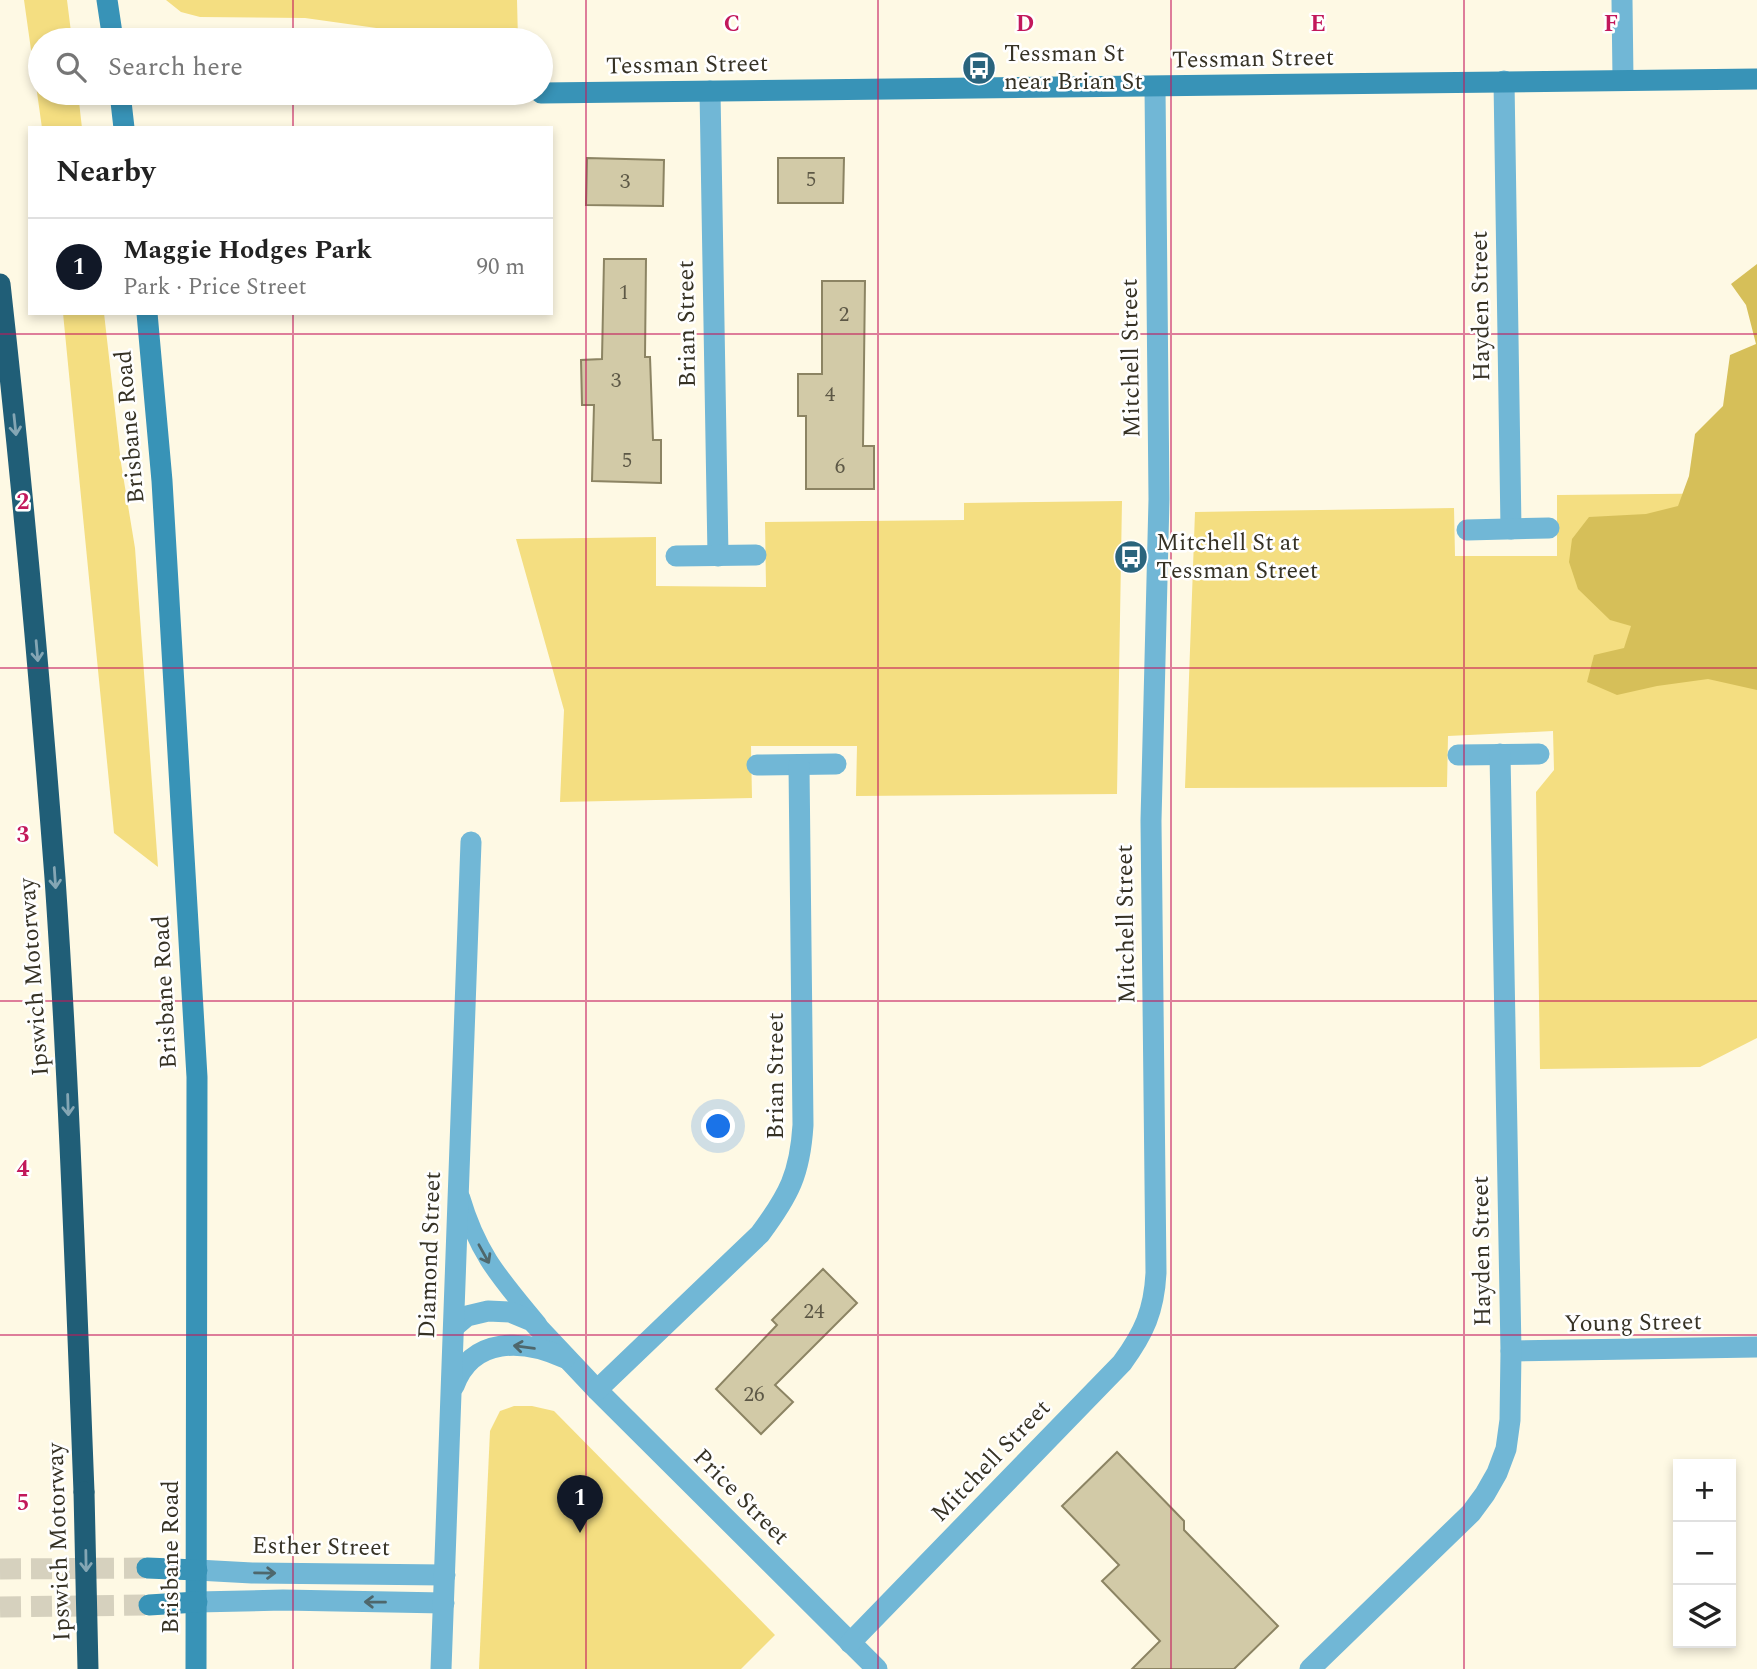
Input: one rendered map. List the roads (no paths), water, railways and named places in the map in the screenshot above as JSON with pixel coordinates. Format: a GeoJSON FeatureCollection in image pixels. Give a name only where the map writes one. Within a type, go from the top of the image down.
{"type":"FeatureCollection","features":[{"type":"Feature","properties":{"kind":"highway","name":"Ipswich Motorway"},"geometry":{"type":"LineString","coordinates":[[0,284],[37,660],[55,880],[67,1080],[85,1492],[88,1669]]}},
{"type":"Feature","properties":{"kind":"street"},"geometry":{"type":"LineString","coordinates":[[107,0],[111,28]]}},
{"type":"Feature","properties":{"kind":"street"},"geometry":{"type":"LineString","coordinates":[[1622,0],[1623,79]]}},
{"type":"Feature","properties":{"kind":"street","name":"Tessman Street"},"geometry":{"type":"LineString","coordinates":[[553,93],[1757,79]]}},
{"type":"Feature","properties":{"kind":"street","name":"Hayden Street"},"geometry":{"type":"LineString","coordinates":[[1504,81],[1510,529]]}},
{"type":"Feature","properties":{"kind":"street","name":"Mitchell Street"},"geometry":{"type":"LineString","coordinates":[[850,1643],[1122,1363],[1134,1347],[1151,1312],[1156,1273],[1151,821],[1159,499],[1155,87]]}},
{"type":"Feature","properties":{"kind":"street","name":"Brian Street"},"geometry":{"type":"LineString","coordinates":[[710,91],[718,556]]}},
{"type":"Feature","properties":{"kind":"street"},"geometry":{"type":"LineString","coordinates":[[121,105],[124,126]]}},
{"type":"Feature","properties":{"kind":"street","name":"Brisbane Road"},"geometry":{"type":"LineString","coordinates":[[147,315],[162,481],[197,1077],[196,1669]]}},
{"type":"Feature","properties":{"kind":"street"},"geometry":{"type":"LineString","coordinates":[[1467,530],[1549,528]]}},
{"type":"Feature","properties":{"kind":"street"},"geometry":{"type":"LineString","coordinates":[[676,556],[755,555]]}},
{"type":"Feature","properties":{"kind":"street","name":"Hayden Street"},"geometry":{"type":"LineString","coordinates":[[1310,1669],[1471,1513],[1497,1473],[1506,1449],[1510,1420],[1511,1351],[1500,754]]}},
{"type":"Feature","properties":{"kind":"street"},"geometry":{"type":"LineString","coordinates":[[1458,755],[1539,754]]}},
{"type":"Feature","properties":{"kind":"street"},"geometry":{"type":"LineString","coordinates":[[757,765],[836,764]]}},
{"type":"Feature","properties":{"kind":"street","name":"Brian Street"},"geometry":{"type":"LineString","coordinates":[[597,1390],[760,1234],[792,1183],[801,1157],[803,1125],[799,765]]}},
{"type":"Feature","properties":{"kind":"street","name":"Diamond Street"},"geometry":{"type":"LineString","coordinates":[[441,1669],[471,842]]}},
{"type":"Feature","properties":{"kind":"street","name":"Price Street"},"geometry":{"type":"LineString","coordinates":[[454,1327],[463,1318],[474,1313],[502,1311],[526,1317],[547,1335],[597,1390],[877,1669]]}},
{"type":"Feature","properties":{"kind":"street"},"geometry":{"type":"LineString","coordinates":[[451,1402],[461,1369],[479,1353],[454,1327]]}},
{"type":"Feature","properties":{"kind":"street","name":"Price Street"},"geometry":{"type":"LineString","coordinates":[[479,1353],[492,1348],[516,1346],[549,1352],[569,1360]]}},
{"type":"Feature","properties":{"kind":"street","name":"Young Street"},"geometry":{"type":"LineString","coordinates":[[1511,1351],[1757,1347]]}},
{"type":"Feature","properties":{"kind":"street"},"geometry":{"type":"LineString","coordinates":[[147,1568],[197,1570]]}},
{"type":"Feature","properties":{"kind":"street","name":"Esther Street"},"geometry":{"type":"LineString","coordinates":[[197,1570],[445,1574]]}},
{"type":"Feature","properties":{"kind":"street"},"geometry":{"type":"LineString","coordinates":[[149,1605],[283,1600],[444,1603]]}},
{"type":"Feature","properties":{"kind":"lane"},"geometry":{"type":"LineString","coordinates":[[459,1190],[473,1233],[491,1266],[547,1335]]}},
{"type":"Feature","properties":{"kind":"tunnel"},"geometry":{"type":"LineString","coordinates":[[0,1569],[147,1568]]}},
{"type":"Feature","properties":{"kind":"tunnel"},"geometry":{"type":"LineString","coordinates":[[0,1607],[149,1605]]}},
{"type":"Feature","properties":{"kind":"place","name":"Tessman St near Brian St"},"geometry":{"type":"Point","coordinates":[979,68]}},
{"type":"Feature","properties":{"kind":"place","name":"Mitchell St at Tessman Street"},"geometry":{"type":"Point","coordinates":[1131,557]}},
{"type":"Feature","properties":{"kind":"place","name":"Maggie Hodges Park"},"geometry":{"type":"Point","coordinates":[580,1533]}}]}
